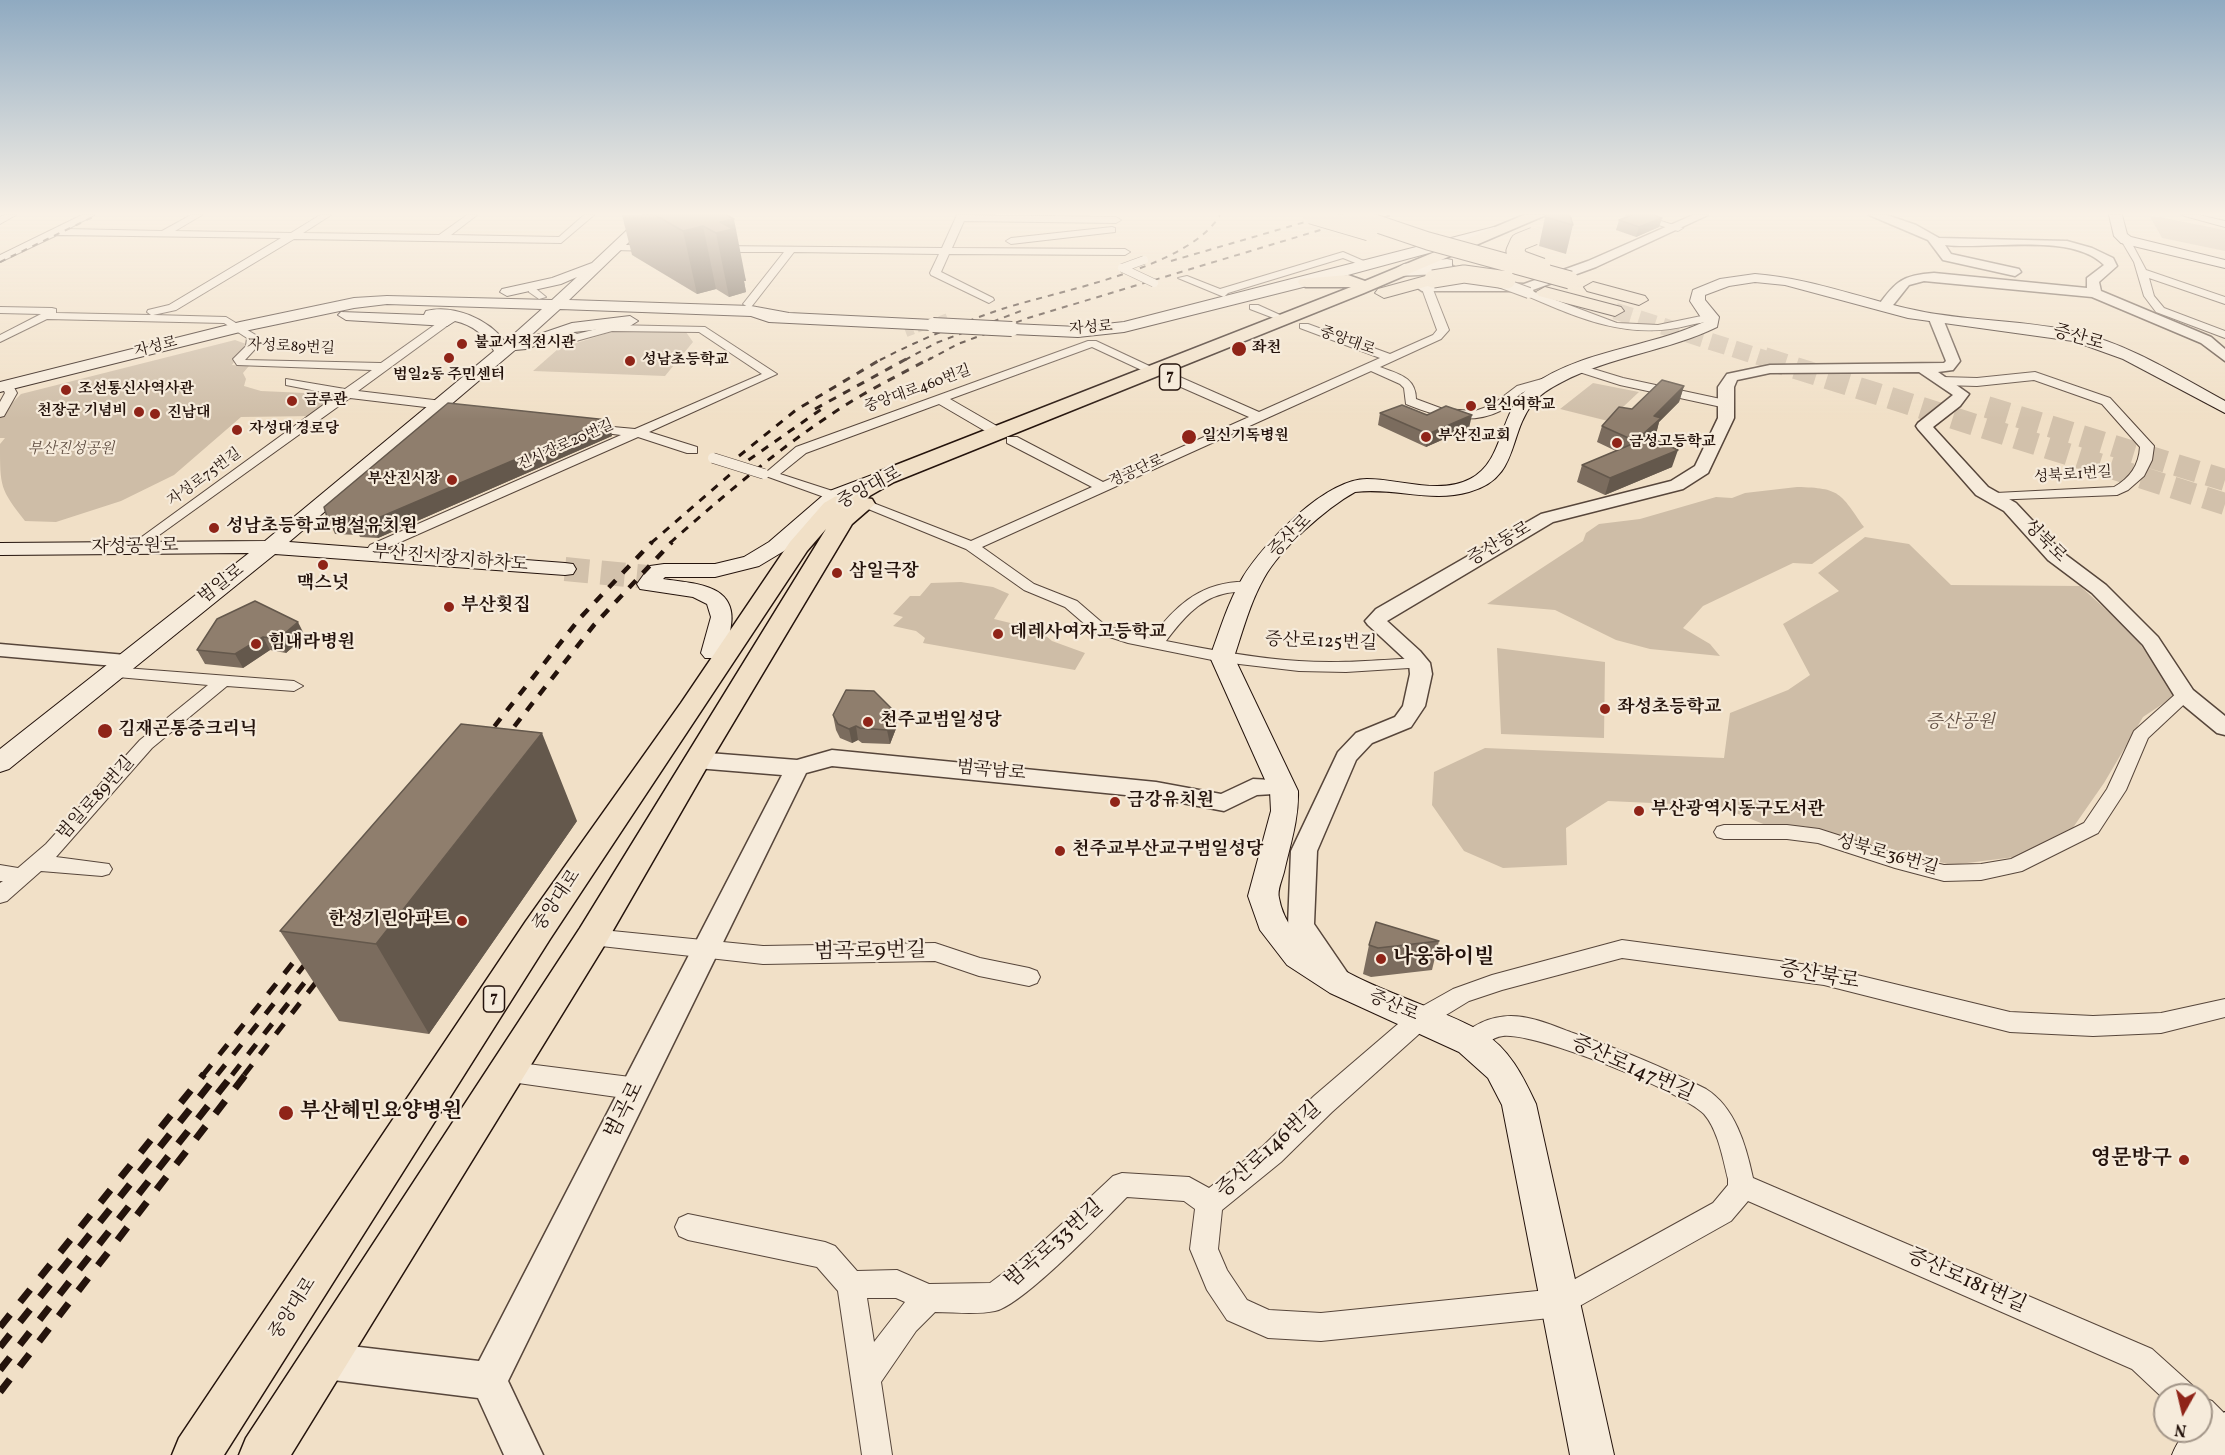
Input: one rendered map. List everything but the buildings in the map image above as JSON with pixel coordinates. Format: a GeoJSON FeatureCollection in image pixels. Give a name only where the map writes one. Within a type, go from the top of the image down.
{"type":"FeatureCollection","features":[{"type":"Feature","properties":{"kind":"highway"},"geometry":{"type":"LineString","coordinates":[[1518,283],[1615,311]]}},
{"type":"Feature","properties":{"kind":"highway"},"geometry":{"type":"LineString","coordinates":[[1525,283],[1542,289]]}},
{"type":"Feature","properties":{"kind":"highway"},"geometry":{"type":"LineString","coordinates":[[1585,283],[1633,298]]}},
{"type":"Feature","properties":{"kind":"main road"},"geometry":{"type":"LineString","coordinates":[[445,299],[494,295],[545,283]]}},
{"type":"Feature","properties":{"kind":"main road","name":"범일로"},"geometry":{"type":"LineString","coordinates":[[0,763],[446,410],[503,352],[580,283]]}},
{"type":"Feature","properties":{"kind":"main road"},"geometry":{"type":"LineString","coordinates":[[600,283],[600,287],[614,298],[629,302],[691,308]]}},
{"type":"Feature","properties":{"kind":"main road","name":"자성로"},"geometry":{"type":"LineString","coordinates":[[312,313],[407,311],[546,315],[743,310],[785,317],[1078,332],[1124,327],[1302,283]]}},
{"type":"Feature","properties":{"kind":"main road","name":"중앙대로"},"geometry":{"type":"LineString","coordinates":[[847,500],[1161,374],[1284,319],[1355,283]]}},
{"type":"Feature","properties":{"kind":"main road","name":"중앙대로"},"geometry":{"type":"LineString","coordinates":[[1161,374],[1304,326],[1359,283]]}},
{"type":"Feature","properties":{"kind":"main road","name":"증산로"},"geometry":{"type":"LineString","coordinates":[[1592,1455],[1519,1104],[1500,1068],[1471,1042],[1341,984],[1298,956],[1270,922],[1263,896],[1285,811],[1282,787],[1222,657],[1259,569],[1288,539],[1349,487],[1367,485],[1436,491],[1457,489],[1482,480],[1496,466],[1510,441],[1515,416],[1532,393],[1577,368],[1631,350],[1689,337],[1712,324],[1711,317],[1697,301],[1698,293],[1708,287],[1728,283]]}},
{"type":"Feature","properties":{"kind":"main road","name":"증산로"},"geometry":{"type":"LineString","coordinates":[[1798,283],[1936,319],[2002,324],[2094,342],[2133,357],[2225,408]]}},
{"type":"Feature","properties":{"kind":"main road","name":"자성로"},"geometry":{"type":"LineString","coordinates":[[4,386],[246,332],[354,303],[387,300],[445,299],[691,308],[752,311],[785,317]]}},
{"type":"Feature","properties":{"kind":"main road","name":"자성로"},"geometry":{"type":"LineString","coordinates":[[334,312],[407,305],[526,308],[558,304]]}},
{"type":"Feature","properties":{"kind":"main road"},"geometry":{"type":"LineString","coordinates":[[407,311],[458,316],[473,320],[488,330],[503,352],[563,330],[598,323],[743,310]]}},
{"type":"Feature","properties":{"kind":"main road"},"geometry":{"type":"LineString","coordinates":[[334,312],[355,317],[447,321]]}},
{"type":"Feature","properties":{"kind":"main road"},"geometry":{"type":"LineString","coordinates":[[1244,348],[1283,328],[1255,331]]}},
{"type":"Feature","properties":{"kind":"main road","name":"중앙대로"},"geometry":{"type":"LineString","coordinates":[[196,1455],[538,930],[820,519],[886,477],[1004,436]]}},
{"type":"Feature","properties":{"kind":"main road","name":"중앙대로"},"geometry":{"type":"LineString","coordinates":[[263,1455],[325,1361],[504,1071],[592,937],[696,760],[843,520],[847,500]]}},
{"type":"Feature","properties":{"kind":"main road"},"geometry":{"type":"LineString","coordinates":[[713,654],[722,617],[717,601],[699,591],[648,584],[658,571],[713,573],[741,566],[765,555],[811,516],[847,500]]}},
{"type":"Feature","properties":{"kind":"main road"},"geometry":{"type":"LineString","coordinates":[[668,579],[708,582],[742,574],[778,559],[811,516]]}},
{"type":"Feature","properties":{"kind":"main road","name":"자성공원로"},"geometry":{"type":"LineString","coordinates":[[0,549],[269,548],[335,551]]}},
{"type":"Feature","properties":{"kind":"main road"},"geometry":{"type":"LineString","coordinates":[[406,548],[583,562],[587,565],[575,579],[377,563],[335,551],[406,548]]}},
{"type":"Feature","properties":{"kind":"main road","name":"부산진시장지하차도"},"geometry":{"type":"LineString","coordinates":[[335,551],[565,569]]}},
{"type":"Feature","properties":{"kind":"main road"},"geometry":{"type":"LineString","coordinates":[[691,710],[697,681],[739,618],[732,596],[708,582]]}},
{"type":"Feature","properties":{"kind":"main road"},"geometry":{"type":"LineString","coordinates":[[2194,1455],[2225,1434]]}},
{"type":"Feature","properties":{"kind":"street"},"geometry":{"type":"LineString","coordinates":[[0,310],[147,313],[164,310],[211,283]]}},
{"type":"Feature","properties":{"kind":"street"},"geometry":{"type":"LineString","coordinates":[[743,310],[764,283]]}},
{"type":"Feature","properties":{"kind":"street"},"geometry":{"type":"LineString","coordinates":[[955,283],[989,300]]}},
{"type":"Feature","properties":{"kind":"street"},"geometry":{"type":"LineString","coordinates":[[1196,283],[1222,293],[1254,283]]}},
{"type":"Feature","properties":{"kind":"street","name":"정공단로"},"geometry":{"type":"LineString","coordinates":[[971,546],[1437,337],[1443,330],[1433,283]]}},
{"type":"Feature","properties":{"kind":"street"},"geometry":{"type":"LineString","coordinates":[[1542,289],[1556,283]]}},
{"type":"Feature","properties":{"kind":"street"},"geometry":{"type":"LineString","coordinates":[[1885,306],[1900,283]]}},
{"type":"Feature","properties":{"kind":"street"},"geometry":{"type":"LineString","coordinates":[[1991,283],[2095,293],[2206,340],[2225,345]]}},
{"type":"Feature","properties":{"kind":"street"},"geometry":{"type":"LineString","coordinates":[[2053,283],[2070,291]]}},
{"type":"Feature","properties":{"kind":"street"},"geometry":{"type":"LineString","coordinates":[[2092,283],[2095,293]]}},
{"type":"Feature","properties":{"kind":"street"},"geometry":{"type":"LineString","coordinates":[[2145,283],[2149,296],[2160,310],[2225,334]]}},
{"type":"Feature","properties":{"kind":"street"},"geometry":{"type":"LineString","coordinates":[[2173,283],[2225,301]]}},
{"type":"Feature","properties":{"kind":"street"},"geometry":{"type":"LineString","coordinates":[[1542,289],[1619,328],[1655,329],[1711,317]]}},
{"type":"Feature","properties":{"kind":"street"},"geometry":{"type":"LineString","coordinates":[[532,290],[542,297]]}},
{"type":"Feature","properties":{"kind":"street"},"geometry":{"type":"LineString","coordinates":[[1254,307],[1284,319]]}},
{"type":"Feature","properties":{"kind":"street"},"geometry":{"type":"LineString","coordinates":[[0,339],[45,316],[226,320],[246,332]]}},
{"type":"Feature","properties":{"kind":"street","name":"증산동로"},"geometry":{"type":"LineString","coordinates":[[1419,663],[1375,621],[1383,613],[1547,518],[1677,485],[1702,469],[1726,418],[1726,387],[1732,377],[1749,371],[1878,366],[1924,369],[1948,367],[1953,362],[1936,319]]}},
{"type":"Feature","properties":{"kind":"street","name":"자성로75번길"},"geometry":{"type":"LineString","coordinates":[[137,548],[447,321]]}},
{"type":"Feature","properties":{"kind":"street","name":"중앙대로"},"geometry":{"type":"LineString","coordinates":[[1304,326],[1391,358]]}},
{"type":"Feature","properties":{"kind":"street","name":"진시장로20번길"},"geometry":{"type":"LineString","coordinates":[[375,548],[771,374],[701,329],[612,328],[576,338],[563,330]]}},
{"type":"Feature","properties":{"kind":"street","name":"자성로89번길"},"geometry":{"type":"LineString","coordinates":[[246,332],[251,347],[239,359],[241,363],[387,367]]}},
{"type":"Feature","properties":{"kind":"street"},"geometry":{"type":"LineString","coordinates":[[2206,340],[2225,357]]}},
{"type":"Feature","properties":{"kind":"street","name":"중앙대로460번길"},"geometry":{"type":"LineString","coordinates":[[847,500],[770,475],[801,450],[1092,343],[1161,374]]}},
{"type":"Feature","properties":{"kind":"street"},"geometry":{"type":"LineString","coordinates":[[1371,367],[1404,381],[1410,388],[1410,401],[1427,408],[1462,415],[1487,412],[1507,401],[1520,389],[1550,381]]}},
{"type":"Feature","properties":{"kind":"street"},"geometry":{"type":"LineString","coordinates":[[1577,368],[1620,381],[1726,404]]}},
{"type":"Feature","properties":{"kind":"street","name":"성북로"},"geometry":{"type":"LineString","coordinates":[[1924,369],[1961,394],[1955,403],[1924,426],[1982,491],[2010,507],[2055,556],[2099,589],[2151,641],[2185,695],[2225,728]]}},
{"type":"Feature","properties":{"kind":"street"},"geometry":{"type":"LineString","coordinates":[[1161,374],[1260,417]]}},
{"type":"Feature","properties":{"kind":"street","name":"성북로1번길"},"geometry":{"type":"LineString","coordinates":[[1942,381],[1977,382],[2035,375],[2106,401],[2147,446],[2147,462],[2127,487],[2117,491],[1996,497]]}},
{"type":"Feature","properties":{"kind":"street"},"geometry":{"type":"LineString","coordinates":[[290,382],[446,410]]}},
{"type":"Feature","properties":{"kind":"street"},"geometry":{"type":"LineString","coordinates":[[0,413],[11,393],[4,386]]}},
{"type":"Feature","properties":{"kind":"street"},"geometry":{"type":"LineString","coordinates":[[940,399],[1004,436],[1103,487]]}},
{"type":"Feature","properties":{"kind":"street"},"geometry":{"type":"LineString","coordinates":[[567,425],[638,433],[692,450]]}},
{"type":"Feature","properties":{"kind":"street"},"geometry":{"type":"LineString","coordinates":[[713,458],[764,474]]}},
{"type":"Feature","properties":{"kind":"street"},"geometry":{"type":"LineString","coordinates":[[847,500],[971,546]]}},
{"type":"Feature","properties":{"kind":"street","name":"증산로125번길"},"geometry":{"type":"LineString","coordinates":[[971,546],[1029,587],[1071,604],[1100,629],[1134,640],[1222,657],[1299,666],[1346,667],[1419,663]]}},
{"type":"Feature","properties":{"kind":"street"},"geometry":{"type":"LineString","coordinates":[[1156,643],[1181,611],[1212,589],[1251,586]]}},
{"type":"Feature","properties":{"kind":"street"},"geometry":{"type":"LineString","coordinates":[[0,650],[223,681],[294,686]]}},
{"type":"Feature","properties":{"kind":"street"},"geometry":{"type":"LineString","coordinates":[[1341,984],[1301,926],[1304,851],[1346,757],[1364,738],[1403,722],[1414,706],[1421,674],[1419,663]]}},
{"type":"Feature","properties":{"kind":"street","name":"범일로89번길"},"geometry":{"type":"LineString","coordinates":[[0,895],[53,849],[146,744],[223,681]]}},
{"type":"Feature","properties":{"kind":"street","name":"성북로36번길"},"geometry":{"type":"LineString","coordinates":[[1724,832],[1787,832],[1819,836],[1895,861],[1944,873],[1982,872],[2015,866],[2091,828],[2116,790],[2140,735],[2185,695]]}},
{"type":"Feature","properties":{"kind":"street","name":"범곡남로"},"geometry":{"type":"LineString","coordinates":[[696,760],[797,768],[832,758],[1156,790],[1224,803],[1253,787],[1282,787]]}},
{"type":"Feature","properties":{"kind":"street","name":"범곡로"},"geometry":{"type":"LineString","coordinates":[[489,1381],[638,1089],[797,768]]}},
{"type":"Feature","properties":{"kind":"street"},"geometry":{"type":"LineString","coordinates":[[0,873],[29,870],[102,869]]}},
{"type":"Feature","properties":{"kind":"street","name":"범곡로9번길"},"geometry":{"type":"LineString","coordinates":[[592,937],[763,955],[935,952],[979,967],[1029,977]]}},
{"type":"Feature","properties":{"kind":"street","name":"증산북로"},"geometry":{"type":"LineString","coordinates":[[1420,1018],[1461,995],[1500,981],[1565,966],[1622,949],[1824,976],[2010,1022],[2093,1026],[2161,1023],[2225,1008]]}},
{"type":"Feature","properties":{"kind":"street","name":"증산로146번길"},"geometry":{"type":"LineString","coordinates":[[1420,1018],[1323,1104],[1272,1154],[1209,1204],[1204,1249],[1216,1280],[1237,1310],[1268,1324],[1321,1327],[1560,1304]]}},
{"type":"Feature","properties":{"kind":"street","name":"증산로147번길"},"geometry":{"type":"LineString","coordinates":[[1471,1042],[1486,1029],[1516,1026],[1563,1040],[1662,1080],[1712,1106],[1730,1142],[1741,1185]]}},
{"type":"Feature","properties":{"kind":"street"},"geometry":{"type":"LineString","coordinates":[[504,1071],[638,1089]]}},
{"type":"Feature","properties":{"kind":"street","name":"범곡로33번길"},"geometry":{"type":"LineString","coordinates":[[929,1298],[995,1297],[1044,1259],[1122,1185],[1189,1189],[1209,1204]]}},
{"type":"Feature","properties":{"kind":"street"},"geometry":{"type":"LineString","coordinates":[[1560,1304],[1722,1212],[1741,1185]]}},
{"type":"Feature","properties":{"kind":"street","name":"증산로181번길"},"geometry":{"type":"LineString","coordinates":[[1741,1185],[2142,1359],[2169,1383]]}},
{"type":"Feature","properties":{"kind":"street"},"geometry":{"type":"LineString","coordinates":[[688,1227],[825,1255],[851,1285],[877,1455]]}},
{"type":"Feature","properties":{"kind":"street"},"geometry":{"type":"LineString","coordinates":[[851,1285],[897,1284],[929,1298],[906,1321],[865,1379]]}},
{"type":"Feature","properties":{"kind":"street"},"geometry":{"type":"LineString","coordinates":[[325,1361],[489,1381],[524,1455]]}},
{"type":"Feature","properties":{"kind":"street"},"geometry":{"type":"LineString","coordinates":[[2213,1423],[2225,1434]]}},
{"type":"Feature","properties":{"kind":"green space"},"geometry":{"type":"Polygon","coordinates":[[[614,331],[686,332],[693,342],[665,376],[533,371],[558,349],[614,331]]]}},
{"type":"Feature","properties":{"kind":"green space","name":"부산진성공원"},"geometry":{"type":"Polygon","coordinates":[[[235,340],[246,344],[232,365],[249,366],[243,373],[246,379],[244,386],[261,391],[328,394],[335,401],[314,416],[241,417],[174,475],[121,501],[56,522],[25,521],[6,494],[0,470],[0,444],[5,438],[0,438],[0,415],[21,394],[235,340]]]}},
{"type":"Feature","properties":{"kind":"green space"},"geometry":{"type":"Polygon","coordinates":[[[1593,383],[1639,392],[1608,421],[1560,409],[1593,383]]]}},
{"type":"Feature","properties":{"kind":"green space"},"geometry":{"type":"Polygon","coordinates":[[[1797,487],[1823,489],[1838,495],[1864,527],[1812,564],[1793,563],[1703,606],[1683,628],[1710,644],[1720,656],[1650,649],[1616,640],[1555,610],[1487,604],[1583,541],[1586,533],[1599,524],[1640,519],[1716,497],[1732,498],[1745,493],[1797,487]]]}},
{"type":"Feature","properties":{"kind":"green space","name":"증산공원"},"geometry":{"type":"Polygon","coordinates":[[[1865,537],[1909,544],[1951,585],[2080,586],[2133,634],[2176,695],[2143,717],[2104,783],[2072,829],[2015,857],[1951,865],[1804,826],[1771,827],[1718,806],[1608,801],[1566,828],[1567,865],[1503,868],[1464,851],[1432,805],[1434,772],[1485,748],[1724,758],[1730,713],[1788,690],[1810,675],[1783,624],[1839,591],[1818,573],[1865,537]]]}},
{"type":"Feature","properties":{"kind":"green space"},"geometry":{"type":"Polygon","coordinates":[[[961,582],[993,587],[1009,594],[994,619],[1039,630],[1052,641],[1085,653],[1075,670],[923,643],[925,638],[916,631],[893,626],[903,617],[893,614],[910,596],[920,596],[931,583],[961,582]]]}},
{"type":"Feature","properties":{"kind":"green space"},"geometry":{"type":"Polygon","coordinates":[[[1497,648],[1605,662],[1604,738],[1501,734],[1497,648]]]}},
{"type":"Feature","properties":{"kind":"tunnel"},"geometry":{"type":"LineString","coordinates":[[1615,311],[1769,360]]}},
{"type":"Feature","properties":{"kind":"tunnel"},"geometry":{"type":"LineString","coordinates":[[906,333],[948,317]]}},
{"type":"Feature","properties":{"kind":"tunnel"},"geometry":{"type":"LineString","coordinates":[[1764,358],[2225,504]]}},
{"type":"Feature","properties":{"kind":"tunnel"},"geometry":{"type":"LineString","coordinates":[[1987,407],[2225,480]]}},
{"type":"Feature","properties":{"kind":"tunnel"},"geometry":{"type":"LineString","coordinates":[[565,569],[668,579]]}},
{"type":"Feature","properties":{"kind":"railway"},"geometry":{"type":"LineString","coordinates":[[880,360],[986,314],[1096,283]]}},
{"type":"Feature","properties":{"kind":"railway"},"geometry":{"type":"LineString","coordinates":[[928,360],[958,344],[1028,318],[1145,283]]}},
{"type":"Feature","properties":{"kind":"railway"},"geometry":{"type":"LineString","coordinates":[[905,360],[936,343],[1026,309]]}},
{"type":"Feature","properties":{"kind":"railway"},"geometry":{"type":"LineString","coordinates":[[739,456],[796,410],[883,358]]}},
{"type":"Feature","properties":{"kind":"railway"},"geometry":{"type":"LineString","coordinates":[[815,409],[908,358]]}},
{"type":"Feature","properties":{"kind":"railway"},"geometry":{"type":"LineString","coordinates":[[670,543],[739,484],[811,428],[862,395],[931,358]]}},
{"type":"Feature","properties":{"kind":"railway"},"geometry":{"type":"LineString","coordinates":[[651,543],[740,466],[823,408]]}},
{"type":"Feature","properties":{"kind":"railway"},"geometry":{"type":"LineString","coordinates":[[502,742],[594,625],[672,542]]}},
{"type":"Feature","properties":{"kind":"railway"},"geometry":{"type":"LineString","coordinates":[[482,742],[580,618],[651,543]]}},
{"type":"Feature","properties":{"kind":"railway"},"geometry":{"type":"LineString","coordinates":[[203,1075],[308,944]]}},
{"type":"Feature","properties":{"kind":"railway"},"geometry":{"type":"LineString","coordinates":[[217,1075],[314,953]]}},
{"type":"Feature","properties":{"kind":"railway"},"geometry":{"type":"LineString","coordinates":[[232,1075],[319,964]]}},
{"type":"Feature","properties":{"kind":"railway"},"geometry":{"type":"LineString","coordinates":[[244,1075],[324,972]]}},
{"type":"Feature","properties":{"kind":"railway"},"geometry":{"type":"LineString","coordinates":[[0,1327],[204,1074]]}},
{"type":"Feature","properties":{"kind":"railway"},"geometry":{"type":"LineString","coordinates":[[0,1347],[218,1074]]}},
{"type":"Feature","properties":{"kind":"railway"},"geometry":{"type":"LineString","coordinates":[[0,1370],[233,1074]]}},
{"type":"Feature","properties":{"kind":"railway"},"geometry":{"type":"LineString","coordinates":[[0,1392],[246,1074]]}},
{"type":"Feature","properties":{"kind":"place","name":"불교서적전시관"},"geometry":{"type":"Point","coordinates":[462,344]}},
{"type":"Feature","properties":{"kind":"place","name":"좌천"},"geometry":{"type":"Point","coordinates":[1239,349]}},
{"type":"Feature","properties":{"kind":"place","name":"범일2동 주민센터"},"geometry":{"type":"Point","coordinates":[449,358]}},
{"type":"Feature","properties":{"kind":"place","name":"성남초등학교"},"geometry":{"type":"Point","coordinates":[630,361]}},
{"type":"Feature","properties":{"kind":"place","name":"조선통신사역사관"},"geometry":{"type":"Point","coordinates":[66,390]}},
{"type":"Feature","properties":{"kind":"place","name":"금루관"},"geometry":{"type":"Point","coordinates":[292,401]}},
{"type":"Feature","properties":{"kind":"place","name":"일신여학교"},"geometry":{"type":"Point","coordinates":[1471,406]}},
{"type":"Feature","properties":{"kind":"place","name":"천장군 기념비"},"geometry":{"type":"Point","coordinates":[139,412]}},
{"type":"Feature","properties":{"kind":"place","name":"진남대"},"geometry":{"type":"Point","coordinates":[155,414]}},
{"type":"Feature","properties":{"kind":"place","name":"자성대 경로당"},"geometry":{"type":"Point","coordinates":[237,430]}},
{"type":"Feature","properties":{"kind":"place","name":"일신기독병원"},"geometry":{"type":"Point","coordinates":[1189,437]}},
{"type":"Feature","properties":{"kind":"place","name":"부산진교회"},"geometry":{"type":"Point","coordinates":[1426,437]}},
{"type":"Feature","properties":{"kind":"place","name":"금성고등학교"},"geometry":{"type":"Point","coordinates":[1617,443]}},
{"type":"Feature","properties":{"kind":"place","name":"부산진시장"},"geometry":{"type":"Point","coordinates":[452,480]}},
{"type":"Feature","properties":{"kind":"place","name":"성남초등학교병설유치원"},"geometry":{"type":"Point","coordinates":[214,528]}},
{"type":"Feature","properties":{"kind":"place","name":"맥스넛"},"geometry":{"type":"Point","coordinates":[323,565]}},
{"type":"Feature","properties":{"kind":"place","name":"삼일극장"},"geometry":{"type":"Point","coordinates":[837,573]}},
{"type":"Feature","properties":{"kind":"place","name":"부산횟집"},"geometry":{"type":"Point","coordinates":[449,607]}},
{"type":"Feature","properties":{"kind":"place","name":"데레사여자고등학교"},"geometry":{"type":"Point","coordinates":[998,634]}},
{"type":"Feature","properties":{"kind":"place","name":"힘내라병원"},"geometry":{"type":"Point","coordinates":[256,644]}},
{"type":"Feature","properties":{"kind":"place","name":"좌성초등학교"},"geometry":{"type":"Point","coordinates":[1605,709]}},
{"type":"Feature","properties":{"kind":"place","name":"천주교범일성당"},"geometry":{"type":"Point","coordinates":[868,722]}},
{"type":"Feature","properties":{"kind":"place","name":"김재곤통증크리닉"},"geometry":{"type":"Point","coordinates":[105,731]}},
{"type":"Feature","properties":{"kind":"place","name":"금강유치원"},"geometry":{"type":"Point","coordinates":[1115,802]}},
{"type":"Feature","properties":{"kind":"place","name":"부산광역시동구도서관"},"geometry":{"type":"Point","coordinates":[1639,811]}},
{"type":"Feature","properties":{"kind":"place","name":"천주교부산교구범일성당"},"geometry":{"type":"Point","coordinates":[1060,851]}},
{"type":"Feature","properties":{"kind":"place","name":"한성기린아파트"},"geometry":{"type":"Point","coordinates":[462,921]}},
{"type":"Feature","properties":{"kind":"place","name":"나웅하이빌"},"geometry":{"type":"Point","coordinates":[1381,959]}},
{"type":"Feature","properties":{"kind":"place","name":"부산혜민요양병원"},"geometry":{"type":"Point","coordinates":[286,1113]}},
{"type":"Feature","properties":{"kind":"place","name":"영문방구"},"geometry":{"type":"Point","coordinates":[2184,1160]}}]}
